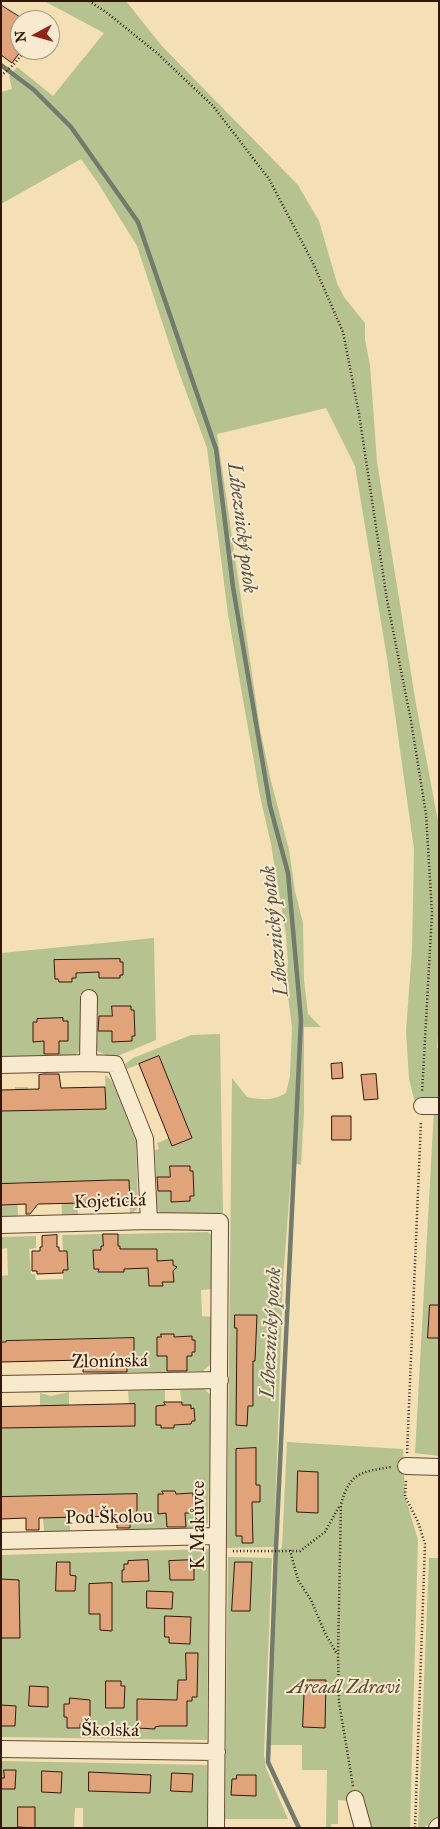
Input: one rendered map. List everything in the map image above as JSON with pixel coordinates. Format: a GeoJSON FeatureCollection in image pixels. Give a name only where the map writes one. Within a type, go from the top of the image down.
{"type":"FeatureCollection","features":[{"type":"Feature","properties":{"kind":"street"},"geometry":{"type":"LineString","coordinates":[[88,998],[88,1063]]}},
{"type":"Feature","properties":{"kind":"street"},"geometry":{"type":"LineString","coordinates":[[1,1065],[115,1064],[145,1139],[149,1220]]}},
{"type":"Feature","properties":{"kind":"street"},"geometry":{"type":"LineString","coordinates":[[422,1106],[439,1106]]}},
{"type":"Feature","properties":{"kind":"street","name":"Kojetická"},"geometry":{"type":"LineString","coordinates":[[1,1225],[149,1220],[220,1222]]}},
{"type":"Feature","properties":{"kind":"street","name":"K Makůvce"},"geometry":{"type":"LineString","coordinates":[[216,1828],[220,1222]]}},
{"type":"Feature","properties":{"kind":"street","name":"Zlonínská"},"geometry":{"type":"LineString","coordinates":[[1,1384],[220,1380]]}},
{"type":"Feature","properties":{"kind":"street"},"geometry":{"type":"LineString","coordinates":[[406,1466],[439,1467]]}},
{"type":"Feature","properties":{"kind":"street","name":"Pod Školou"},"geometry":{"type":"LineString","coordinates":[[1,1541],[219,1543]]}},
{"type":"Feature","properties":{"kind":"street","name":"Školská"},"geometry":{"type":"LineString","coordinates":[[1,1749],[217,1752]]}},
{"type":"Feature","properties":{"kind":"street"},"geometry":{"type":"LineString","coordinates":[[355,1799],[363,1828]]}},
{"type":"Feature","properties":{"kind":"path"},"geometry":{"type":"LineString","coordinates":[[89,1],[106,12],[157,53],[213,106],[269,179],[313,263],[343,332],[359,414],[387,600],[426,814],[432,913],[406,1466],[371,1470],[353,1478],[345,1490],[341,1504],[325,1532],[300,1550],[272,1550],[219,1543]]}},
{"type":"Feature","properties":{"kind":"path"},"geometry":{"type":"LineString","coordinates":[[2,76],[18,60]]}},
{"type":"Feature","properties":{"kind":"path"},"geometry":{"type":"LineString","coordinates":[[405,1496],[418,1522],[425,1544],[415,1828]]}},
{"type":"Feature","properties":{"kind":"path"},"geometry":{"type":"LineString","coordinates":[[341,1504],[339,1702],[355,1799]]}},
{"type":"Feature","properties":{"kind":"path"},"geometry":{"type":"LineString","coordinates":[[290,1550],[298,1580],[310,1600],[325,1634],[338,1655]]}},
{"type":"Feature","properties":{"kind":"green space"},"geometry":{"type":"Polygon","coordinates":[[[44,1],[126,1],[161,45],[298,185],[319,221],[337,283],[344,297],[365,323],[377,462],[416,704],[439,827],[439,1024],[437,1048],[439,1049],[439,1103],[415,1103],[409,1079],[406,1031],[412,950],[414,849],[387,658],[355,466],[326,408],[217,434],[260,729],[289,850],[295,891],[303,923],[304,980],[308,1014],[321,1027],[304,1027],[304,1112],[301,1165],[292,1163],[283,1279],[274,1547],[227,1548],[232,1078],[247,1097],[267,1099],[286,1093],[290,1076],[292,1027],[286,982],[288,963],[286,935],[228,614],[207,448],[177,367],[137,246],[81,159],[1,204],[1,92],[12,89],[9,76],[17,67],[53,96],[104,33],[44,1]]]}},
{"type":"Feature","properties":{"kind":"green space"},"geometry":{"type":"Polygon","coordinates":[[[154,938],[156,1040],[113,1058],[97,1051],[97,1031],[109,1031],[110,1029],[135,1036],[134,1011],[131,1010],[131,1006],[112,1006],[112,1019],[109,1016],[97,1017],[96,993],[80,994],[81,1050],[74,1056],[59,1056],[57,1041],[68,1040],[68,1022],[37,1022],[33,1023],[33,1042],[46,1041],[44,1057],[1,1058],[1,953],[154,938]]]}},
{"type":"Feature","properties":{"kind":"green space"},"geometry":{"type":"Polygon","coordinates":[[[220,1034],[223,1213],[162,1215],[156,1208],[156,1191],[168,1191],[171,1189],[171,1202],[190,1201],[190,1196],[194,1196],[193,1171],[190,1171],[189,1166],[170,1166],[170,1179],[168,1177],[156,1177],[155,1150],[159,1149],[157,1143],[169,1138],[173,1146],[192,1138],[159,1056],[127,1069],[125,1064],[133,1058],[191,1035],[220,1034]]]}},
{"type":"Feature","properties":{"kind":"green space"},"geometry":{"type":"Polygon","coordinates":[[[105,1075],[114,1085],[136,1141],[138,1208],[130,1215],[129,1181],[77,1182],[78,1217],[62,1217],[61,1182],[17,1183],[18,1218],[2,1218],[1,1111],[15,1110],[15,1087],[28,1087],[29,1110],[106,1108],[105,1075]]]}},
{"type":"Feature","properties":{"kind":"green space"},"geometry":{"type":"Polygon","coordinates":[[[434,1110],[439,1110],[439,1456],[415,1453],[434,1110]]]}},
{"type":"Feature","properties":{"kind":"green space"},"geometry":{"type":"Polygon","coordinates":[[[208,1232],[214,1238],[213,1289],[201,1290],[202,1316],[212,1317],[211,1364],[203,1371],[187,1371],[187,1359],[185,1356],[192,1356],[195,1340],[192,1340],[192,1336],[174,1337],[173,1334],[162,1334],[161,1337],[157,1337],[157,1356],[167,1356],[167,1372],[127,1372],[127,1359],[134,1359],[133,1338],[60,1340],[60,1361],[44,1361],[43,1340],[1,1342],[1,1276],[8,1275],[7,1248],[2,1249],[2,1237],[36,1236],[36,1248],[29,1249],[31,1274],[35,1274],[36,1280],[63,1279],[63,1270],[68,1270],[67,1251],[63,1251],[62,1235],[103,1234],[101,1250],[93,1250],[94,1269],[99,1269],[99,1272],[124,1272],[120,1246],[118,1245],[118,1234],[208,1232]]]}},
{"type":"Feature","properties":{"kind":"green space"},"geometry":{"type":"Polygon","coordinates":[[[204,1389],[211,1395],[208,1523],[203,1528],[186,1528],[185,1513],[193,1513],[194,1509],[196,1509],[196,1497],[193,1497],[193,1493],[176,1494],[175,1491],[163,1491],[163,1494],[158,1494],[158,1513],[167,1513],[167,1529],[130,1529],[130,1516],[137,1515],[137,1494],[63,1517],[70,1517],[70,1531],[44,1531],[43,1518],[1,1497],[1,1427],[46,1427],[45,1406],[40,1406],[40,1393],[51,1396],[69,1392],[69,1406],[135,1426],[135,1404],[129,1404],[128,1391],[165,1390],[165,1405],[156,1406],[156,1425],[161,1425],[161,1428],[174,1428],[174,1425],[191,1424],[195,1420],[194,1409],[191,1409],[191,1405],[182,1405],[180,1390],[204,1389]]]}},
{"type":"Feature","properties":{"kind":"green space","name":"Areaál Zdravi"},"geometry":{"type":"Polygon","coordinates":[[[287,1442],[403,1449],[405,1496],[418,1540],[410,1828],[363,1828],[352,1801],[338,1800],[338,1824],[331,1824],[332,1828],[326,1828],[327,1770],[302,1770],[302,1745],[271,1745],[278,1553],[282,1547],[287,1442]]]}},
{"type":"Feature","properties":{"kind":"green space"},"geometry":{"type":"Polygon","coordinates":[[[209,1549],[207,1740],[1,1737],[1,1555],[209,1549]]]}},
{"type":"Feature","properties":{"kind":"green space"},"geometry":{"type":"Polygon","coordinates":[[[228,1557],[272,1558],[264,1754],[266,1768],[288,1819],[225,1819],[228,1557]]]}},
{"type":"Feature","properties":{"kind":"green space"},"geometry":{"type":"Polygon","coordinates":[[[429,1558],[439,1558],[439,1818],[423,1828],[418,1828],[429,1558]]]}},
{"type":"Feature","properties":{"kind":"green space"},"geometry":{"type":"Polygon","coordinates":[[[1,1761],[207,1765],[207,1828],[83,1828],[83,1808],[75,1808],[74,1828],[1,1828],[1,1761]]]}},
{"type":"Feature","properties":{"kind":"building"},"geometry":{"type":"Polygon","coordinates":[[[1,5],[10,11],[10,60],[14,60],[12,63],[1,55],[1,5]]]}},
{"type":"Feature","properties":{"kind":"building"},"geometry":{"type":"Polygon","coordinates":[[[120,959],[120,962],[123,962],[123,975],[120,975],[120,978],[99,978],[99,972],[76,973],[76,978],[72,978],[72,982],[59,982],[58,979],[55,979],[54,960],[120,959]]]}},
{"type":"Feature","properties":{"kind":"building"},"geometry":{"type":"Polygon","coordinates":[[[112,1006],[131,1006],[131,1010],[134,1010],[135,1036],[132,1036],[132,1041],[112,1042],[112,1031],[98,1031],[99,1016],[112,1016],[112,1006]]]}},
{"type":"Feature","properties":{"kind":"building"},"geometry":{"type":"Polygon","coordinates":[[[63,1018],[63,1021],[68,1021],[68,1041],[59,1041],[59,1054],[44,1054],[44,1041],[33,1042],[33,1022],[37,1022],[37,1019],[63,1018]]]}},
{"type":"Feature","properties":{"kind":"building"},"geometry":{"type":"Polygon","coordinates":[[[159,1056],[192,1138],[172,1146],[139,1064],[159,1056]]]}},
{"type":"Feature","properties":{"kind":"building"},"geometry":{"type":"Polygon","coordinates":[[[342,1063],[343,1078],[332,1079],[331,1064],[342,1063]]]}},
{"type":"Feature","properties":{"kind":"building"},"geometry":{"type":"Polygon","coordinates":[[[59,1074],[61,1088],[105,1087],[106,1109],[1,1111],[1,1090],[39,1089],[39,1075],[59,1074]]]}},
{"type":"Feature","properties":{"kind":"building"},"geometry":{"type":"Polygon","coordinates":[[[376,1074],[378,1099],[364,1100],[361,1075],[376,1074]]]}},
{"type":"Feature","properties":{"kind":"building"},"geometry":{"type":"Polygon","coordinates":[[[332,1116],[351,1116],[351,1140],[332,1140],[332,1116]]]}},
{"type":"Feature","properties":{"kind":"building"},"geometry":{"type":"Polygon","coordinates":[[[170,1166],[190,1166],[190,1171],[193,1171],[194,1196],[190,1196],[190,1201],[171,1202],[171,1191],[158,1191],[157,1177],[170,1177],[170,1166]]]}},
{"type":"Feature","properties":{"kind":"building"},"geometry":{"type":"Polygon","coordinates":[[[129,1180],[130,1202],[38,1204],[30,1214],[26,1214],[26,1204],[1,1205],[1,1184],[129,1180]]]}},
{"type":"Feature","properties":{"kind":"building"},"geometry":{"type":"Polygon","coordinates":[[[103,1234],[118,1234],[118,1246],[120,1246],[120,1249],[157,1249],[157,1261],[173,1260],[173,1265],[177,1267],[173,1271],[174,1282],[162,1282],[163,1286],[149,1286],[148,1268],[124,1269],[124,1272],[98,1272],[99,1269],[94,1269],[93,1250],[101,1250],[103,1234]]]}},
{"type":"Feature","properties":{"kind":"building"},"geometry":{"type":"Polygon","coordinates":[[[57,1235],[59,1251],[67,1251],[68,1270],[63,1270],[63,1273],[37,1274],[37,1271],[32,1271],[32,1251],[40,1251],[42,1236],[57,1235]]]}},
{"type":"Feature","properties":{"kind":"building"},"geometry":{"type":"Polygon","coordinates":[[[430,1305],[439,1305],[439,1338],[428,1338],[430,1305]]]}},
{"type":"Feature","properties":{"kind":"building"},"geometry":{"type":"Polygon","coordinates":[[[235,1315],[257,1315],[255,1361],[253,1361],[253,1406],[248,1406],[247,1426],[236,1425],[237,1328],[235,1328],[235,1315]]]}},
{"type":"Feature","properties":{"kind":"building"},"geometry":{"type":"Polygon","coordinates":[[[161,1334],[174,1334],[174,1337],[192,1336],[192,1340],[195,1340],[195,1352],[192,1352],[192,1356],[187,1356],[187,1371],[167,1371],[167,1356],[157,1356],[157,1337],[161,1337],[161,1334]]]}},
{"type":"Feature","properties":{"kind":"building"},"geometry":{"type":"Polygon","coordinates":[[[134,1338],[134,1359],[127,1359],[127,1372],[83,1372],[83,1360],[1,1362],[1,1342],[6,1341],[134,1338]]]}},
{"type":"Feature","properties":{"kind":"building"},"geometry":{"type":"Polygon","coordinates":[[[164,1402],[182,1402],[182,1405],[191,1405],[191,1409],[194,1408],[195,1421],[192,1421],[191,1424],[174,1425],[174,1428],[161,1428],[161,1425],[156,1425],[156,1406],[165,1405],[164,1402]]]}},
{"type":"Feature","properties":{"kind":"building"},"geometry":{"type":"Polygon","coordinates":[[[135,1404],[135,1426],[1,1428],[1,1407],[135,1404]]]}},
{"type":"Feature","properties":{"kind":"building"},"geometry":{"type":"Polygon","coordinates":[[[256,1448],[256,1485],[260,1485],[260,1502],[252,1502],[253,1543],[242,1543],[242,1536],[236,1536],[236,1449],[256,1448]]]}},
{"type":"Feature","properties":{"kind":"building"},"geometry":{"type":"Polygon","coordinates":[[[298,1471],[318,1472],[318,1513],[297,1512],[298,1471]]]}},
{"type":"Feature","properties":{"kind":"building"},"geometry":{"type":"Polygon","coordinates":[[[162,1491],[175,1491],[176,1494],[193,1493],[193,1497],[196,1497],[197,1509],[194,1509],[194,1513],[185,1513],[186,1527],[167,1527],[166,1513],[158,1514],[158,1494],[163,1494],[162,1491]]]}},
{"type":"Feature","properties":{"kind":"building"},"geometry":{"type":"Polygon","coordinates":[[[137,1494],[137,1516],[130,1516],[130,1528],[117,1528],[117,1516],[39,1518],[39,1530],[26,1530],[26,1518],[1,1519],[1,1497],[137,1494]]]}},
{"type":"Feature","properties":{"kind":"building"},"geometry":{"type":"Polygon","coordinates":[[[148,1560],[149,1581],[122,1582],[124,1564],[128,1564],[128,1561],[148,1560]]]}},
{"type":"Feature","properties":{"kind":"building"},"geometry":{"type":"Polygon","coordinates":[[[194,1560],[194,1580],[170,1580],[169,1561],[194,1560]]]}},
{"type":"Feature","properties":{"kind":"building"},"geometry":{"type":"Polygon","coordinates":[[[57,1562],[70,1562],[70,1575],[76,1576],[75,1591],[56,1591],[57,1562]]]}},
{"type":"Feature","properties":{"kind":"building"},"geometry":{"type":"Polygon","coordinates":[[[235,1562],[252,1562],[250,1611],[232,1611],[235,1562]]]}},
{"type":"Feature","properties":{"kind":"building"},"geometry":{"type":"Polygon","coordinates":[[[1,1579],[19,1580],[20,1638],[1,1638],[1,1579]]]}},
{"type":"Feature","properties":{"kind":"building"},"geometry":{"type":"Polygon","coordinates":[[[112,1583],[112,1631],[100,1630],[100,1614],[89,1614],[89,1584],[112,1583]]]}},
{"type":"Feature","properties":{"kind":"building"},"geometry":{"type":"Polygon","coordinates":[[[147,1591],[173,1592],[172,1609],[147,1608],[147,1591]]]}},
{"type":"Feature","properties":{"kind":"building"},"geometry":{"type":"Polygon","coordinates":[[[165,1616],[191,1617],[190,1644],[169,1643],[169,1637],[165,1637],[165,1616]]]}},
{"type":"Feature","properties":{"kind":"building"},"geometry":{"type":"Polygon","coordinates":[[[186,1653],[198,1653],[197,1697],[192,1697],[192,1701],[187,1701],[187,1726],[160,1726],[155,1727],[155,1729],[137,1728],[137,1699],[177,1700],[178,1680],[186,1680],[186,1653]]]}},
{"type":"Feature","properties":{"kind":"building"},"geometry":{"type":"Polygon","coordinates":[[[305,1680],[326,1680],[325,1728],[303,1727],[305,1680]]]}},
{"type":"Feature","properties":{"kind":"building"},"geometry":{"type":"Polygon","coordinates":[[[106,1681],[121,1681],[121,1686],[125,1686],[124,1708],[106,1708],[106,1681]]]}},
{"type":"Feature","properties":{"kind":"building"},"geometry":{"type":"Polygon","coordinates":[[[30,1686],[48,1687],[48,1707],[29,1706],[30,1686]]]}},
{"type":"Feature","properties":{"kind":"building"},"geometry":{"type":"Polygon","coordinates":[[[70,1698],[90,1700],[90,1725],[80,1724],[80,1728],[67,1728],[67,1717],[64,1717],[64,1704],[69,1704],[70,1698]]]}},
{"type":"Feature","properties":{"kind":"building"},"geometry":{"type":"Polygon","coordinates":[[[1,1705],[16,1706],[15,1726],[1,1726],[1,1705]]]}},
{"type":"Feature","properties":{"kind":"building"},"geometry":{"type":"Polygon","coordinates":[[[4,1770],[16,1770],[15,1789],[1,1789],[1,1778],[4,1778],[4,1770]]]}},
{"type":"Feature","properties":{"kind":"building"},"geometry":{"type":"Polygon","coordinates":[[[42,1771],[62,1772],[61,1793],[42,1792],[42,1771]]]}},
{"type":"Feature","properties":{"kind":"building"},"geometry":{"type":"Polygon","coordinates":[[[89,1772],[151,1775],[150,1793],[89,1791],[89,1772]]]}},
{"type":"Feature","properties":{"kind":"building"},"geometry":{"type":"Polygon","coordinates":[[[172,1773],[193,1774],[192,1792],[171,1791],[172,1773]]]}},
{"type":"Feature","properties":{"kind":"building"},"geometry":{"type":"Polygon","coordinates":[[[237,1775],[256,1775],[256,1796],[231,1795],[232,1779],[236,1779],[237,1775]]]}},
{"type":"Feature","properties":{"kind":"building"},"geometry":{"type":"Polygon","coordinates":[[[18,1807],[35,1807],[35,1828],[18,1827],[18,1807]]]}},
{"type":"Feature","properties":{"kind":"waterway","name":"Líbeznický potok"},"geometry":{"type":"LineString","coordinates":[[1,65],[34,90],[71,127],[138,222],[216,449],[233,587],[270,806],[288,873],[301,1020],[276,1548],[268,1762],[299,1828]]}}]}
